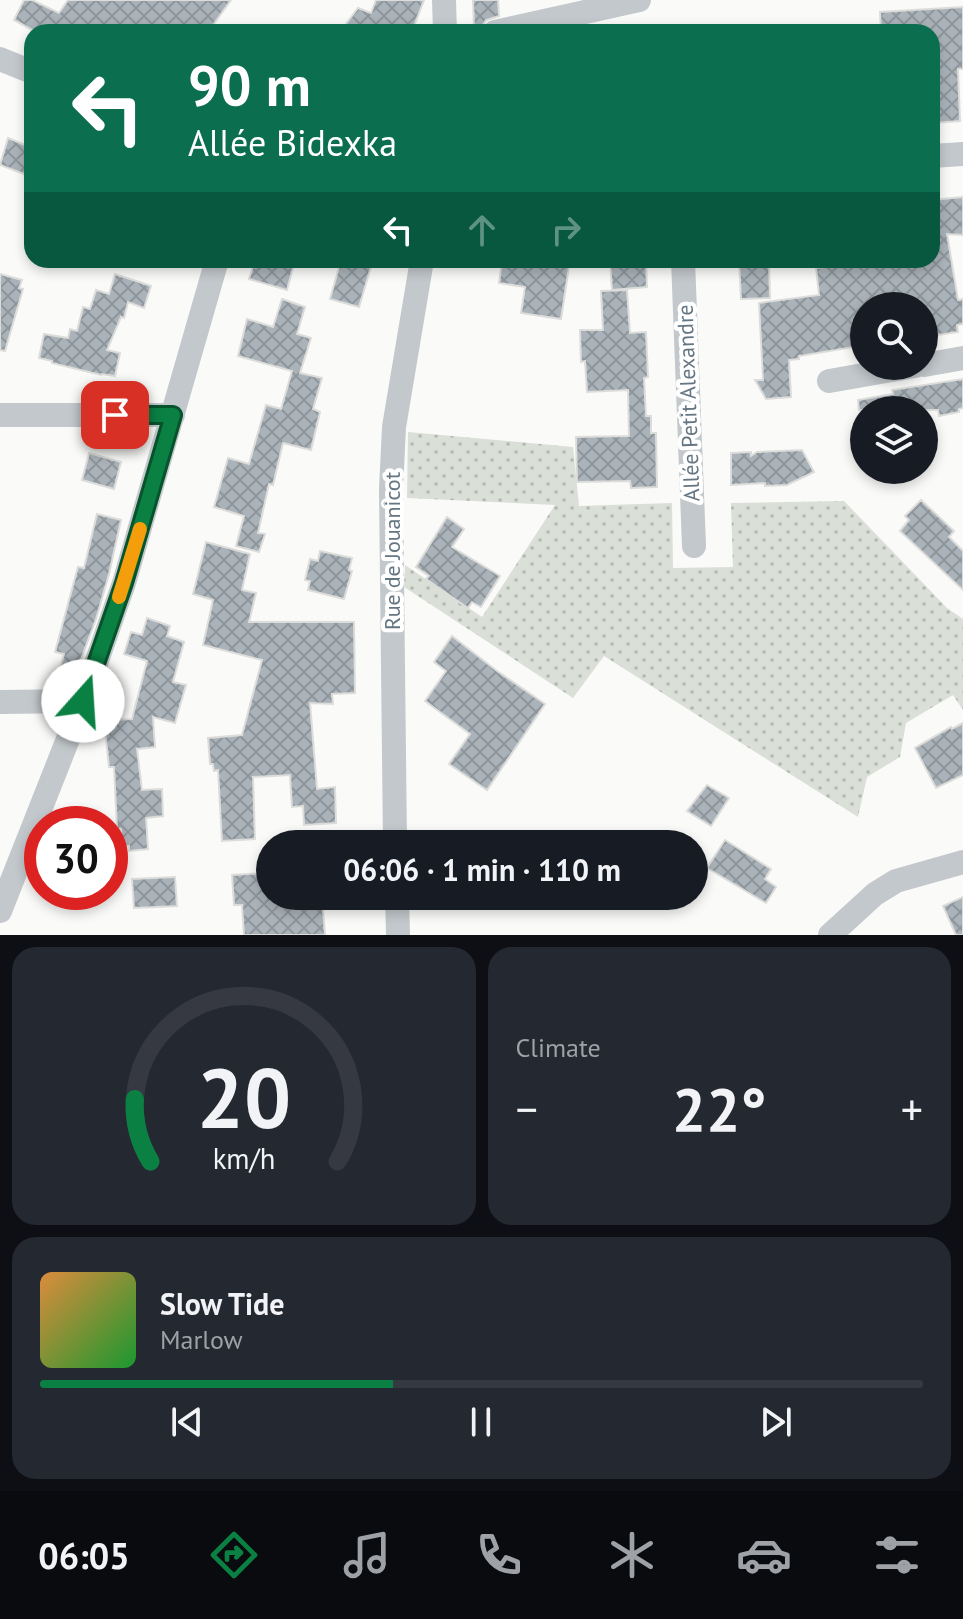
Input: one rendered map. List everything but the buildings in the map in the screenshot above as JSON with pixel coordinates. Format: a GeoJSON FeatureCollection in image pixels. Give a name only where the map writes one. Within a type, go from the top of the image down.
{"type":"FeatureCollection","features":[{"type":"Feature","properties":{"kind":"street"},"geometry":{"type":"LineString","coordinates":[[444,0],[445,24]]}},
{"type":"Feature","properties":{"kind":"street"},"geometry":{"type":"LineString","coordinates":[[531,24],[639,0]]}},
{"type":"Feature","properties":{"kind":"street"},"geometry":{"type":"LineString","coordinates":[[0,59],[24,69]]}},
{"type":"Feature","properties":{"kind":"street"},"geometry":{"type":"LineString","coordinates":[[940,155],[963,154]]}},
{"type":"Feature","properties":{"kind":"street"},"geometry":{"type":"LineString","coordinates":[[0,911],[83,701],[124,583],[215,268]]}},
{"type":"Feature","properties":{"kind":"street","name":"Rue de Jouanicot"},"geometry":{"type":"LineString","coordinates":[[395,830],[391,504],[394,427],[421,268]]}},
{"type":"Feature","properties":{"kind":"street","name":"Allée Petit Alexandre"},"geometry":{"type":"LineString","coordinates":[[683,268],[694,546]]}},
{"type":"Feature","properties":{"kind":"street"},"geometry":{"type":"LineString","coordinates":[[938,362],[963,358]]}},
{"type":"Feature","properties":{"kind":"street"},"geometry":{"type":"LineString","coordinates":[[829,381],[850,377]]}},
{"type":"Feature","properties":{"kind":"street"},"geometry":{"type":"LineString","coordinates":[[0,415],[173,415]]}},
{"type":"Feature","properties":{"kind":"street"},"geometry":{"type":"LineString","coordinates":[[0,702],[83,701]]}},
{"type":"Feature","properties":{"kind":"street"},"geometry":{"type":"LineString","coordinates":[[830,935],[875,894],[896,881],[963,862]]}},
{"type":"Feature","properties":{"kind":"street"},"geometry":{"type":"LineString","coordinates":[[397,910],[398,935]]}},
{"type":"Feature","properties":{"kind":"shaded area"},"geometry":{"type":"Polygon","coordinates":[[[408,432],[573,447],[579,506],[672,503],[673,568],[733,567],[731,503],[844,501],[947,608],[963,619],[963,710],[953,695],[906,723],[900,757],[867,777],[858,817],[604,656],[573,698],[404,587],[405,565],[482,617],[555,505],[407,498],[408,432]]]}},
{"type":"Feature","properties":{"kind":"slow traffic"},"geometry":{"type":"LineString","coordinates":[[119,597],[140,529]]}},
{"type":"Feature","properties":{"kind":"route"},"geometry":{"type":"LineString","coordinates":[[83,701],[124,583],[173,415],[115,415]]}}]}
